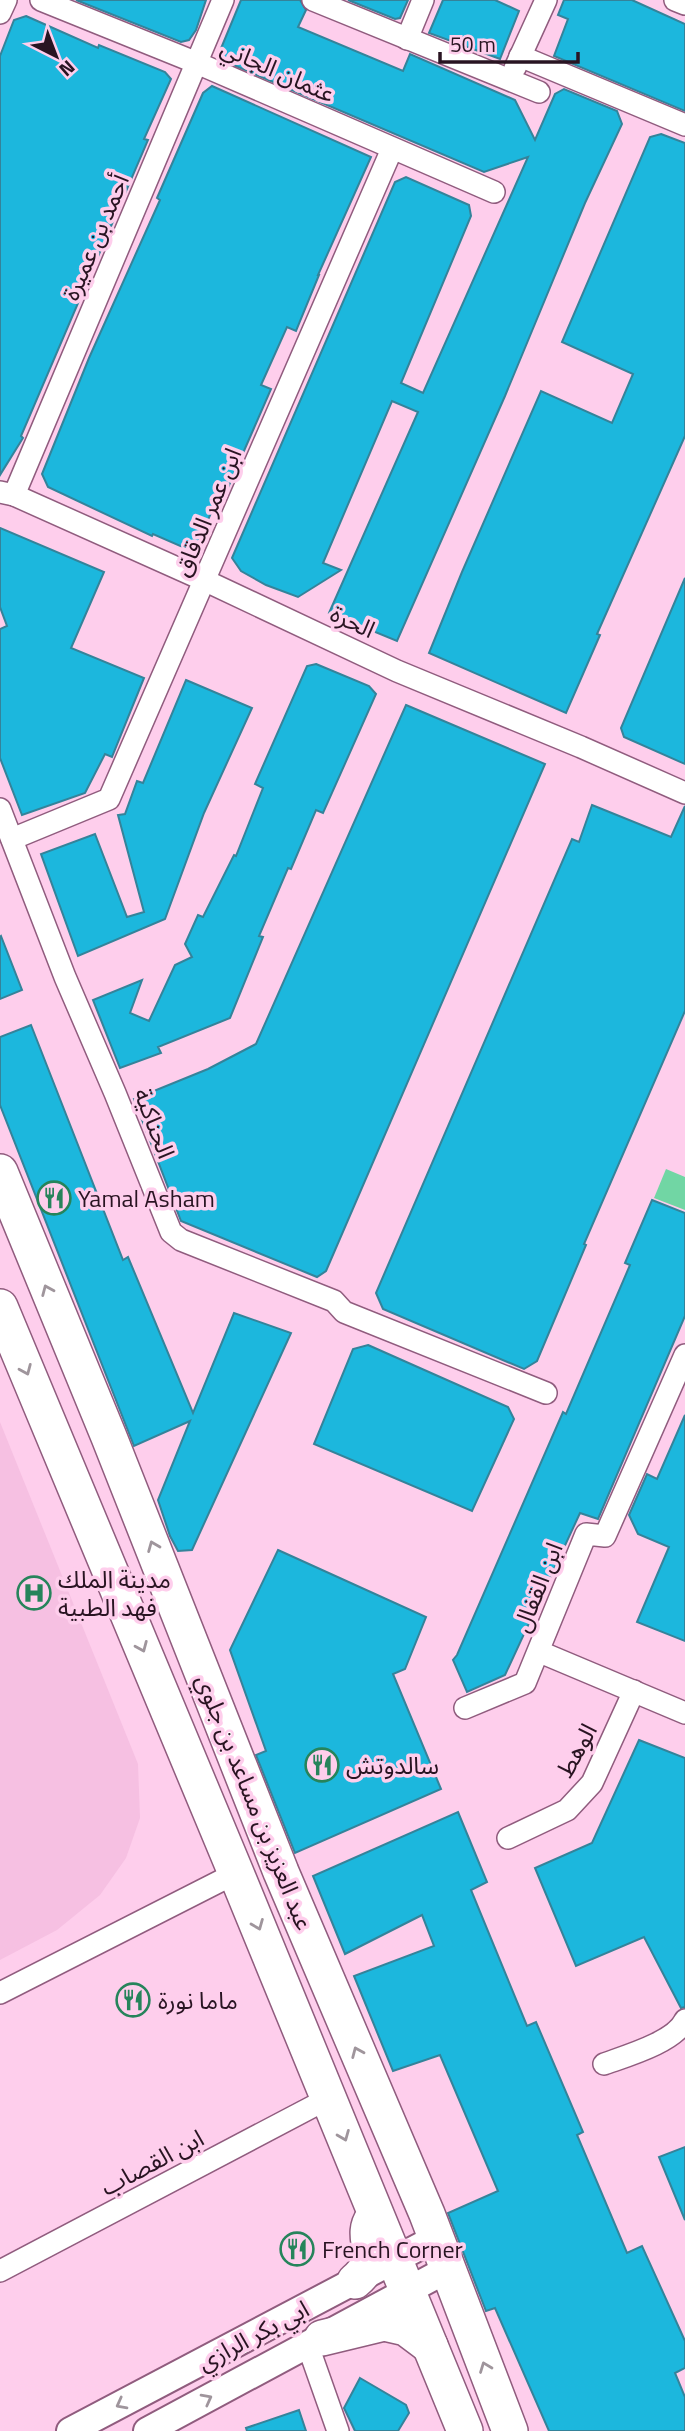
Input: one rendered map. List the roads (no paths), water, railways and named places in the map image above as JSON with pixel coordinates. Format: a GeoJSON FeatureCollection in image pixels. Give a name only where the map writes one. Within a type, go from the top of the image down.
{"type":"FeatureCollection","features":[{"type":"Feature","properties":{"kind":"main road","name":"عبد العزيز بن مساعد بن جلوي"},"geometry":{"type":"LineString","coordinates":[[0,1172],[155,1551],[281,1872],[442,2253],[510,2431]]}},
{"type":"Feature","properties":{"kind":"main road","name":"عبد العزيز بن مساعد بن جلوي"},"geometry":{"type":"LineString","coordinates":[[0,1307],[465,2431]]}},
{"type":"Feature","properties":{"kind":"main road"},"geometry":{"type":"LineString","coordinates":[[355,2281],[363,2275],[371,2257],[368,2229],[376,2216]]}},
{"type":"Feature","properties":{"kind":"main road"},"geometry":{"type":"LineString","coordinates":[[315,2342],[384,2323],[405,2328],[430,2346]]}},
{"type":"Feature","properties":{"kind":"street"},"geometry":{"type":"LineString","coordinates":[[0,13],[6,0]]}},
{"type":"Feature","properties":{"kind":"street","name":"عثمان الجاني"},"geometry":{"type":"LineString","coordinates":[[41,0],[197,63],[494,192]]}},
{"type":"Feature","properties":{"kind":"street","name":"أحمد بن عميرة"},"geometry":{"type":"LineString","coordinates":[[7,494],[223,0]]}},
{"type":"Feature","properties":{"kind":"street"},"geometry":{"type":"LineString","coordinates":[[313,0],[539,92]]}},
{"type":"Feature","properties":{"kind":"street"},"geometry":{"type":"LineString","coordinates":[[407,39],[424,0]]}},
{"type":"Feature","properties":{"kind":"street"},"geometry":{"type":"LineString","coordinates":[[510,80],[547,0]]}},
{"type":"Feature","properties":{"kind":"street"},"geometry":{"type":"LineString","coordinates":[[675,0],[685,4]]}},
{"type":"Feature","properties":{"kind":"street"},"geometry":{"type":"LineString","coordinates":[[520,56],[685,125]]}},
{"type":"Feature","properties":{"kind":"street","name":"ابن عمر الدقاق"},"geometry":{"type":"LineString","coordinates":[[12,839],[108,799],[206,581],[393,149]]}},
{"type":"Feature","properties":{"kind":"street","name":"الحرة"},"geometry":{"type":"LineString","coordinates":[[7,494],[206,581],[397,671],[685,793]]}},
{"type":"Feature","properties":{"kind":"street","name":"الحناكية"},"geometry":{"type":"LineString","coordinates":[[0,809],[65,977],[171,1232],[181,1240],[334,1301],[344,1312],[546,1393]]}},
{"type":"Feature","properties":{"kind":"street","name":"ابن القفال"},"geometry":{"type":"LineString","coordinates":[[465,1708],[525,1683],[540,1652],[586,1534],[606,1536],[685,1355]]}},
{"type":"Feature","properties":{"kind":"street"},"geometry":{"type":"LineString","coordinates":[[540,1652],[685,1713]]}},
{"type":"Feature","properties":{"kind":"street","name":"الوهط"},"geometry":{"type":"LineString","coordinates":[[508,1838],[567,1810],[586,1790],[592,1783],[634,1691]]}},
{"type":"Feature","properties":{"kind":"street"},"geometry":{"type":"LineString","coordinates":[[0,1993],[236,1872]]}},
{"type":"Feature","properties":{"kind":"street"},"geometry":{"type":"LineString","coordinates":[[604,2064],[663,2039],[681,2029],[685,2020]]}},
{"type":"Feature","properties":{"kind":"street","name":"ابن القصاب"},"geometry":{"type":"LineString","coordinates":[[1,2268],[329,2098]]}},
{"type":"Feature","properties":{"kind":"street","name":"ابي بكر الرازي"},"geometry":{"type":"LineString","coordinates":[[158,2428],[315,2342],[402,2275],[442,2253]]}},
{"type":"Feature","properties":{"kind":"street","name":"ابي بكر الرازي"},"geometry":{"type":"LineString","coordinates":[[70,2431],[355,2281],[402,2275]]}},
{"type":"Feature","properties":{"kind":"street"},"geometry":{"type":"LineString","coordinates":[[315,2342],[338,2431]]}},
{"type":"Feature","properties":{"kind":"place","name":"Yamal Asham"},"geometry":{"type":"Point","coordinates":[54,1198]}},
{"type":"Feature","properties":{"kind":"place","name":"مدينة الملك فهد الطبية"},"geometry":{"type":"Point","coordinates":[34,1593]}},
{"type":"Feature","properties":{"kind":"place","name":"سالدوتش"},"geometry":{"type":"Point","coordinates":[322,1765]}},
{"type":"Feature","properties":{"kind":"place","name":"ماما نورة"},"geometry":{"type":"Point","coordinates":[133,2000]}},
{"type":"Feature","properties":{"kind":"place","name":"French Corner"},"geometry":{"type":"Point","coordinates":[297,2249]}}]}
